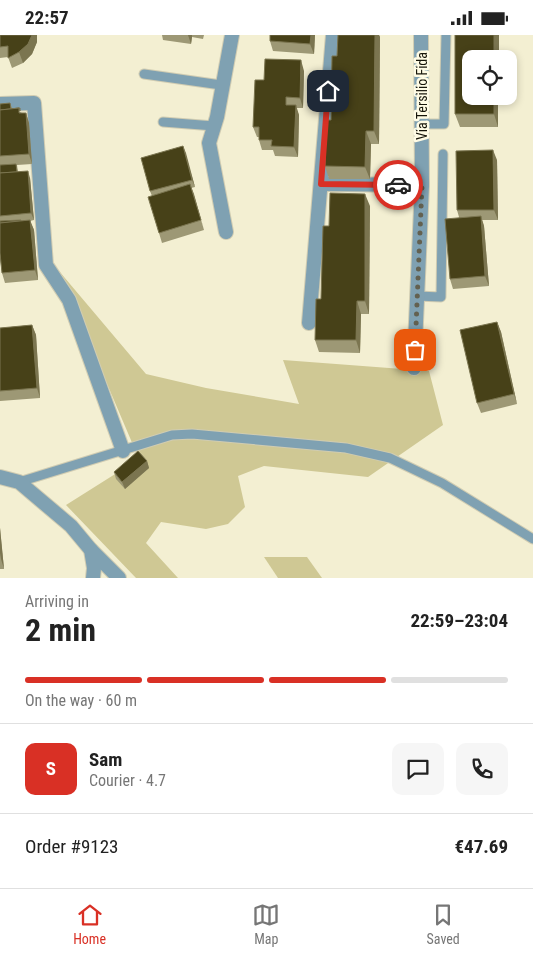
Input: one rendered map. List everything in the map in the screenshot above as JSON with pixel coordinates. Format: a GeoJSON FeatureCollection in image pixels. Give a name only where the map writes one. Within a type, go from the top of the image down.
{"type":"FeatureCollection","features":[{"type":"Feature","properties":{"kind":"street"},"geometry":{"type":"LineString","coordinates":[[226,232],[209,143],[232,35]]}},
{"type":"Feature","properties":{"kind":"street"},"geometry":{"type":"LineString","coordinates":[[309,323],[333,35]]}},
{"type":"Feature","properties":{"kind":"street","name":"Via Tersilio Fida"},"geometry":{"type":"LineString","coordinates":[[414,368],[422,185],[421,35]]}},
{"type":"Feature","properties":{"kind":"street"},"geometry":{"type":"LineString","coordinates":[[0,104],[34,103],[46,265],[69,300],[123,451]]}},
{"type":"Feature","properties":{"kind":"street"},"geometry":{"type":"LineString","coordinates":[[321,184],[422,185]]}},
{"type":"Feature","properties":{"kind":"street"},"geometry":{"type":"LineString","coordinates":[[0,477],[19,482],[71,526],[91,550],[119,578]]}},
{"type":"Feature","properties":{"kind":"street"},"geometry":{"type":"LineString","coordinates":[[91,550],[94,568],[93,578]]}},
{"type":"Feature","properties":{"kind":"lane"},"geometry":{"type":"LineString","coordinates":[[422,124],[444,124],[446,35]]}},
{"type":"Feature","properties":{"kind":"lane"},"geometry":{"type":"LineString","coordinates":[[144,74],[221,85]]}},
{"type":"Feature","properties":{"kind":"lane"},"geometry":{"type":"LineString","coordinates":[[163,122],[214,126]]}},
{"type":"Feature","properties":{"kind":"lane"},"geometry":{"type":"LineString","coordinates":[[418,296],[441,297],[443,154]]}},
{"type":"Feature","properties":{"kind":"lane"},"geometry":{"type":"LineString","coordinates":[[19,482],[172,435],[192,434],[346,448],[390,458],[442,483],[533,539]]}},
{"type":"Feature","properties":{"kind":"shaded area"},"geometry":{"type":"Polygon","coordinates":[[[59,271],[146,374],[206,388],[299,404],[283,360],[429,371],[443,425],[368,477],[264,466],[238,476],[245,507],[228,524],[206,529],[161,522],[146,543],[178,578],[136,578],[66,505],[139,459],[59,271]]]}},
{"type":"Feature","properties":{"kind":"shaded area"},"geometry":{"type":"Polygon","coordinates":[[[264,557],[307,557],[322,578],[278,578],[264,557]]]}},
{"type":"Feature","properties":{"kind":"building"},"geometry":{"type":"Polygon","coordinates":[[[0,35],[32,35],[28,44],[8,58],[8,46],[0,47],[0,35]]]}},
{"type":"Feature","properties":{"kind":"building"},"geometry":{"type":"Polygon","coordinates":[[[270,35],[311,35],[310,44],[270,41],[270,35]]]}},
{"type":"Feature","properties":{"kind":"building"},"geometry":{"type":"Polygon","coordinates":[[[338,35],[375,35],[374,131],[366,131],[365,167],[325,166],[326,120],[331,120],[332,56],[337,56],[338,35]]]}},
{"type":"Feature","properties":{"kind":"building"},"geometry":{"type":"Polygon","coordinates":[[[455,35],[494,35],[494,50],[462,50],[462,105],[494,105],[494,114],[455,114],[455,35]]]}},
{"type":"Feature","properties":{"kind":"building"},"geometry":{"type":"Polygon","coordinates":[[[265,59],[301,60],[300,98],[286,97],[286,105],[296,105],[294,147],[271,146],[272,140],[259,140],[259,127],[253,127],[255,80],[264,80],[265,59]]]}},
{"type":"Feature","properties":{"kind":"building"},"geometry":{"type":"Polygon","coordinates":[[[10,103],[11,109],[0,110],[0,104],[10,103]]]}},
{"type":"Feature","properties":{"kind":"building"},"geometry":{"type":"Polygon","coordinates":[[[19,108],[19,113],[26,113],[29,154],[0,156],[0,110],[19,108]]]}},
{"type":"Feature","properties":{"kind":"building"},"geometry":{"type":"Polygon","coordinates":[[[183,146],[192,180],[150,191],[141,158],[183,146]]]}},
{"type":"Feature","properties":{"kind":"building"},"geometry":{"type":"Polygon","coordinates":[[[493,150],[494,210],[457,210],[456,151],[493,150]]]}},
{"type":"Feature","properties":{"kind":"building"},"geometry":{"type":"Polygon","coordinates":[[[16,164],[17,172],[0,173],[0,165],[16,164]]]}},
{"type":"Feature","properties":{"kind":"building"},"geometry":{"type":"Polygon","coordinates":[[[28,171],[31,213],[0,216],[0,173],[28,171]]]}},
{"type":"Feature","properties":{"kind":"building"},"geometry":{"type":"Polygon","coordinates":[[[190,184],[201,220],[159,233],[148,197],[190,184]]]}},
{"type":"Feature","properties":{"kind":"building"},"geometry":{"type":"Polygon","coordinates":[[[330,193],[365,194],[365,301],[357,301],[356,340],[315,340],[316,299],[321,299],[323,226],[329,226],[330,193]]]}},
{"type":"Feature","properties":{"kind":"building"},"geometry":{"type":"Polygon","coordinates":[[[481,216],[485,276],[450,279],[445,219],[481,216]]]}},
{"type":"Feature","properties":{"kind":"building"},"geometry":{"type":"Polygon","coordinates":[[[30,220],[35,270],[2,273],[0,223],[30,220]]]}},
{"type":"Feature","properties":{"kind":"building"},"geometry":{"type":"Polygon","coordinates":[[[0,221],[21,221],[0,223],[0,221]]]}},
{"type":"Feature","properties":{"kind":"building"},"geometry":{"type":"Polygon","coordinates":[[[497,322],[514,394],[477,403],[460,330],[497,322]]]}},
{"type":"Feature","properties":{"kind":"building"},"geometry":{"type":"Polygon","coordinates":[[[32,325],[37,388],[0,391],[0,328],[32,325]]]}},
{"type":"Feature","properties":{"kind":"building"},"geometry":{"type":"Polygon","coordinates":[[[138,451],[147,461],[122,482],[114,472],[138,451]]]}},
{"type":"Feature","properties":{"kind":"way so far"},"geometry":{"type":"LineString","coordinates":[[398,185],[422,185],[415,350]]}},
{"type":"Feature","properties":{"kind":"route"},"geometry":{"type":"LineString","coordinates":[[328,91],[321,184],[398,185]]}}]}
